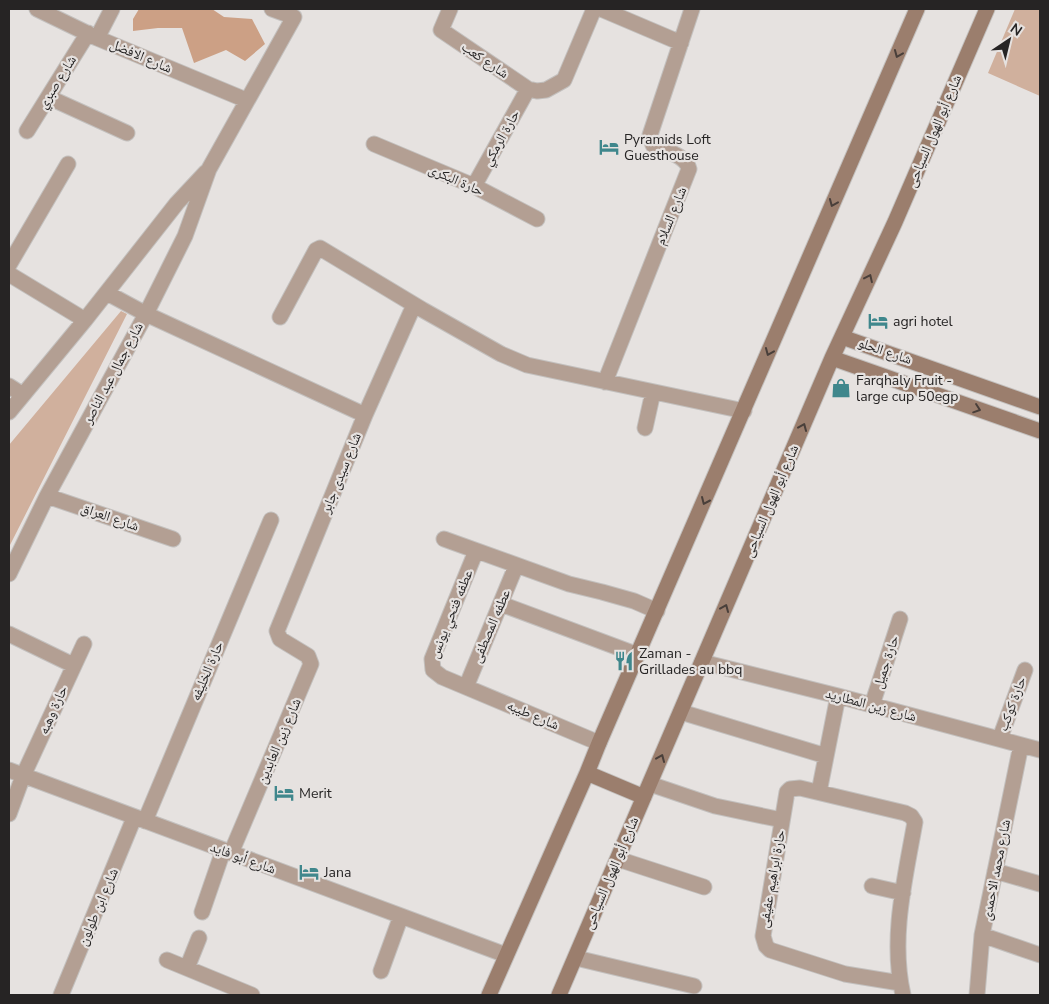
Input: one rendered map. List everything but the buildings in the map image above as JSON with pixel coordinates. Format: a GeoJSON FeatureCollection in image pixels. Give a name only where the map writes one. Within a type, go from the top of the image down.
{"type":"FeatureCollection","features":[{"type":"Feature","properties":{"kind":"main road"},"geometry":{"type":"LineString","coordinates":[[489,995],[917,9]]}},
{"type":"Feature","properties":{"kind":"main road","name":"شارع أبو الهول السياحى"},"geometry":{"type":"LineString","coordinates":[[559,995],[832,358],[895,222],[987,9]]}},
{"type":"Feature","properties":{"kind":"main road","name":"شارع الحلو"},"geometry":{"type":"LineString","coordinates":[[842,337],[1040,406]]}},
{"type":"Feature","properties":{"kind":"main road","name":"شارع الحلو"},"geometry":{"type":"LineString","coordinates":[[832,358],[1040,431]]}},
{"type":"Feature","properties":{"kind":"main road"},"geometry":{"type":"LineString","coordinates":[[908,384],[914,361]]}},
{"type":"Feature","properties":{"kind":"main road"},"geometry":{"type":"LineString","coordinates":[[587,773],[647,791]]}},
{"type":"Feature","properties":{"kind":"street","name":"شارع الافضل"},"geometry":{"type":"LineString","coordinates":[[37,9],[92,36],[246,100]]}},
{"type":"Feature","properties":{"kind":"street","name":"شارع صبري"},"geometry":{"type":"LineString","coordinates":[[27,132],[48,97],[112,9]]}},
{"type":"Feature","properties":{"kind":"street","name":"شارع جمال عبد الناصر"},"geometry":{"type":"LineString","coordinates":[[9,574],[47,496],[146,314],[185,236],[209,169],[294,17],[272,9]]}},
{"type":"Feature","properties":{"kind":"street","name":"شارع كعب"},"geometry":{"type":"LineString","coordinates":[[450,9],[441,30],[528,89]]}},
{"type":"Feature","properties":{"kind":"street"},"geometry":{"type":"LineString","coordinates":[[528,89],[546,90],[564,80],[594,9]]}},
{"type":"Feature","properties":{"kind":"street"},"geometry":{"type":"LineString","coordinates":[[601,9],[681,43]]}},
{"type":"Feature","properties":{"kind":"street","name":"شارع السلام"},"geometry":{"type":"LineString","coordinates":[[605,382],[688,172],[689,166],[686,161],[654,145],[650,139],[692,9]]}},
{"type":"Feature","properties":{"kind":"street","name":"حارة الرمكي"},"geometry":{"type":"LineString","coordinates":[[474,186],[528,89]]}},
{"type":"Feature","properties":{"kind":"street"},"geometry":{"type":"LineString","coordinates":[[48,97],[127,133]]}},
{"type":"Feature","properties":{"kind":"street","name":"حارة البكرى"},"geometry":{"type":"LineString","coordinates":[[374,144],[474,186],[537,219]]}},
{"type":"Feature","properties":{"kind":"street"},"geometry":{"type":"LineString","coordinates":[[9,265],[68,164]]}},
{"type":"Feature","properties":{"kind":"street","name":"شارع جمال عبد الناصر"},"geometry":{"type":"LineString","coordinates":[[9,412],[85,320],[177,203],[209,169]]}},
{"type":"Feature","properties":{"kind":"street"},"geometry":{"type":"LineString","coordinates":[[280,317],[316,250],[319,248],[414,305],[501,354],[526,365],[744,410]]}},
{"type":"Feature","properties":{"kind":"street"},"geometry":{"type":"LineString","coordinates":[[9,274],[85,320]]}},
{"type":"Feature","properties":{"kind":"street"},"geometry":{"type":"LineString","coordinates":[[107,292],[146,314],[365,415]]}},
{"type":"Feature","properties":{"kind":"street","name":"شارع سيدى جابر"},"geometry":{"type":"LineString","coordinates":[[282,641],[278,637],[277,631],[365,415],[414,305]]}},
{"type":"Feature","properties":{"kind":"street"},"geometry":{"type":"LineString","coordinates":[[9,386],[23,395]]}},
{"type":"Feature","properties":{"kind":"street"},"geometry":{"type":"LineString","coordinates":[[645,428],[653,392]]}},
{"type":"Feature","properties":{"kind":"street","name":"شارع العراق"},"geometry":{"type":"LineString","coordinates":[[47,496],[173,539]]}},
{"type":"Feature","properties":{"kind":"street","name":"حارة الخليفه"},"geometry":{"type":"LineString","coordinates":[[140,820],[270,520]]}},
{"type":"Feature","properties":{"kind":"street"},"geometry":{"type":"LineString","coordinates":[[444,539],[569,584],[602,592],[657,611]]}},
{"type":"Feature","properties":{"kind":"street","name":"عطفه فتحي يونس"},"geometry":{"type":"LineString","coordinates":[[466,687],[437,674],[433,670],[432,659],[476,552]]}},
{"type":"Feature","properties":{"kind":"street","name":"عطفه المصطفى"},"geometry":{"type":"LineString","coordinates":[[466,687],[516,566]]}},
{"type":"Feature","properties":{"kind":"street"},"geometry":{"type":"LineString","coordinates":[[501,604],[638,655]]}},
{"type":"Feature","properties":{"kind":"street","name":"حارة جميل"},"geometry":{"type":"LineString","coordinates":[[872,705],[900,620]]}},
{"type":"Feature","properties":{"kind":"street"},"geometry":{"type":"LineString","coordinates":[[9,634],[73,666]]}},
{"type":"Feature","properties":{"kind":"street","name":"شارع زين العابدين"},"geometry":{"type":"LineString","coordinates":[[202,912],[311,664],[308,656],[282,641]]}},
{"type":"Feature","properties":{"kind":"street","name":"حارة وهبه"},"geometry":{"type":"LineString","coordinates":[[9,814],[23,776],[84,644]]}},
{"type":"Feature","properties":{"kind":"street","name":"شارع زين المطاريد"},"geometry":{"type":"LineString","coordinates":[[702,662],[1000,738],[1040,750]]}},
{"type":"Feature","properties":{"kind":"street","name":"حارة كوكب"},"geometry":{"type":"LineString","coordinates":[[1000,738],[1025,670]]}},
{"type":"Feature","properties":{"kind":"street","name":"شارع طيبه"},"geometry":{"type":"LineString","coordinates":[[466,687],[599,743]]}},
{"type":"Feature","properties":{"kind":"street"},"geometry":{"type":"LineString","coordinates":[[838,696],[819,792],[906,813],[915,822],[900,911],[898,947],[902,989]]}},
{"type":"Feature","properties":{"kind":"street"},"geometry":{"type":"LineString","coordinates":[[680,712],[826,756]]}},
{"type":"Feature","properties":{"kind":"street","name":"شارع محمد الاحمدى"},"geometry":{"type":"LineString","coordinates":[[977,995],[982,935],[1021,745]]}},
{"type":"Feature","properties":{"kind":"street","name":"شارع أبو فايد"},"geometry":{"type":"LineString","coordinates":[[9,770],[506,955]]}},
{"type":"Feature","properties":{"kind":"street","name":"حارة ابراهيم عفيفى"},"geometry":{"type":"LineString","coordinates":[[819,792],[800,788],[790,789],[787,792],[763,936],[766,946],[770,950],[845,974],[902,989]]}},
{"type":"Feature","properties":{"kind":"street","name":"حارة ابراهيم عفيفى"},"geometry":{"type":"LineString","coordinates":[[647,791],[782,820]]}},
{"type":"Feature","properties":{"kind":"street","name":"شارع ابن طولون"},"geometry":{"type":"LineString","coordinates":[[61,995],[140,820]]}},
{"type":"Feature","properties":{"kind":"street"},"geometry":{"type":"LineString","coordinates":[[618,859],[704,887]]}},
{"type":"Feature","properties":{"kind":"street"},"geometry":{"type":"LineString","coordinates":[[995,871],[1040,884]]}},
{"type":"Feature","properties":{"kind":"street"},"geometry":{"type":"LineString","coordinates":[[872,886],[903,893]]}},
{"type":"Feature","properties":{"kind":"street"},"geometry":{"type":"LineString","coordinates":[[381,971],[401,916]]}},
{"type":"Feature","properties":{"kind":"street"},"geometry":{"type":"LineString","coordinates":[[982,935],[1040,955]]}},
{"type":"Feature","properties":{"kind":"street"},"geometry":{"type":"LineString","coordinates":[[187,968],[199,938]]}},
{"type":"Feature","properties":{"kind":"street"},"geometry":{"type":"LineString","coordinates":[[576,958],[694,986]]}},
{"type":"Feature","properties":{"kind":"street"},"geometry":{"type":"LineString","coordinates":[[167,960],[252,995]]}},
{"type":"Feature","properties":{"kind":"shaded area"},"geometry":{"type":"Polygon","coordinates":[[[139,9],[212,9],[224,17],[252,19],[265,44],[245,61],[226,50],[194,63],[182,28],[133,31],[133,19],[139,9]]]}},
{"type":"Feature","properties":{"kind":"shaded area"},"geometry":{"type":"Polygon","coordinates":[[[1015,9],[1040,9],[1040,96],[988,73],[1015,9]]]}},
{"type":"Feature","properties":{"kind":"shaded area"},"geometry":{"type":"Polygon","coordinates":[[[121,311],[127,314],[9,547],[9,445],[121,311]]]}},
{"type":"Feature","properties":{"kind":"place","name":"Pyramids Loft Guesthouse"},"geometry":{"type":"Point","coordinates":[609,147]}},
{"type":"Feature","properties":{"kind":"place","name":"agri hotel"},"geometry":{"type":"Point","coordinates":[878,321]}},
{"type":"Feature","properties":{"kind":"place","name":"Farqhaly Fruit - large cup 50egp"},"geometry":{"type":"Point","coordinates":[841,388]}},
{"type":"Feature","properties":{"kind":"place","name":"Zaman - Grillades au bbq"},"geometry":{"type":"Point","coordinates":[624,661]}},
{"type":"Feature","properties":{"kind":"place","name":"Merit"},"geometry":{"type":"Point","coordinates":[284,793]}},
{"type":"Feature","properties":{"kind":"place","name":"Jana"},"geometry":{"type":"Point","coordinates":[309,872]}}]}
